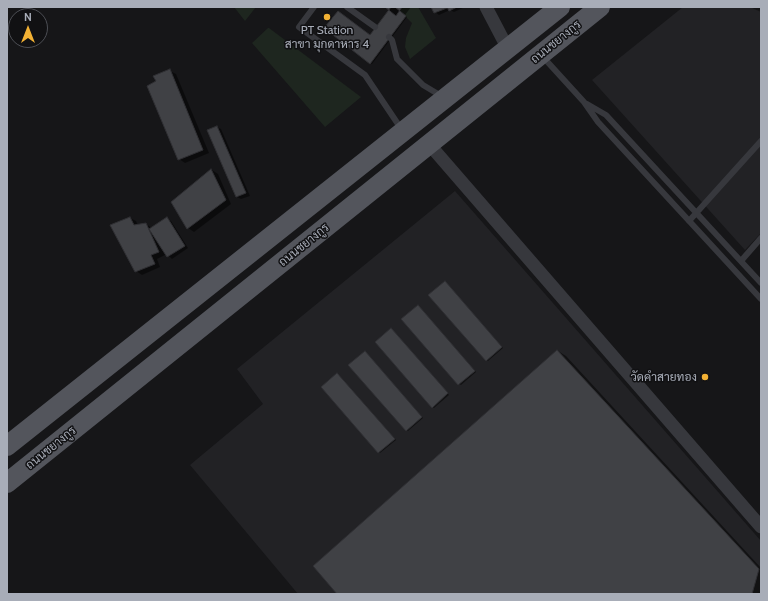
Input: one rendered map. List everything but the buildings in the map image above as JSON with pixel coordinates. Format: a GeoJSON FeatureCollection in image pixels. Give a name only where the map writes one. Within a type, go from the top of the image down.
{"type":"FeatureCollection","features":[{"type":"Feature","properties":{"kind":"main road","name":"ถนนชยางกูร"},"geometry":{"type":"LineString","coordinates":[[7,446],[404,133],[560,7]]}},
{"type":"Feature","properties":{"kind":"main road","name":"ถนนชยางกูร"},"geometry":{"type":"LineString","coordinates":[[7,483],[600,7]]}},
{"type":"Feature","properties":{"kind":"street"},"geometry":{"type":"LineString","coordinates":[[486,7],[508,49]]}},
{"type":"Feature","properties":{"kind":"street"},"geometry":{"type":"LineString","coordinates":[[429,144],[761,527]]}},
{"type":"Feature","properties":{"kind":"lane"},"geometry":{"type":"LineString","coordinates":[[314,7],[299,27],[365,75],[404,133]]}},
{"type":"Feature","properties":{"kind":"lane"},"geometry":{"type":"LineString","coordinates":[[347,7],[376,27]]}},
{"type":"Feature","properties":{"kind":"lane"},"geometry":{"type":"LineString","coordinates":[[390,38],[392,40],[397,59],[423,85],[446,98]]}},
{"type":"Feature","properties":{"kind":"lane"},"geometry":{"type":"LineString","coordinates":[[541,54],[584,102],[598,122],[761,300]]}},
{"type":"Feature","properties":{"kind":"lane"},"geometry":{"type":"LineString","coordinates":[[584,102],[606,115],[761,283]]}},
{"type":"Feature","properties":{"kind":"lane"},"geometry":{"type":"LineString","coordinates":[[689,221],[761,141]]}},
{"type":"Feature","properties":{"kind":"lane"},"geometry":{"type":"LineString","coordinates":[[741,261],[761,238]]}},
{"type":"Feature","properties":{"kind":"shaded area"},"geometry":{"type":"Polygon","coordinates":[[[234,7],[256,7],[245,21],[234,7]]]}},
{"type":"Feature","properties":{"kind":"shaded area"},"geometry":{"type":"Polygon","coordinates":[[[402,7],[418,7],[436,38],[410,59],[405,47],[406,38],[412,23],[400,11],[402,7]]]}},
{"type":"Feature","properties":{"kind":"shaded area"},"geometry":{"type":"Polygon","coordinates":[[[683,7],[750,7],[761,12],[761,233],[745,250],[592,80],[683,7]]]}},
{"type":"Feature","properties":{"kind":"shaded area"},"geometry":{"type":"Polygon","coordinates":[[[268,28],[361,97],[325,127],[252,43],[268,28]]]}},
{"type":"Feature","properties":{"kind":"shaded area"},"geometry":{"type":"Polygon","coordinates":[[[455,191],[761,541],[761,594],[298,594],[190,465],[263,404],[237,369],[455,191]]]}},
{"type":"Feature","properties":{"kind":"place","name":"PT Station สาขา มุกดาหาร 4"},"geometry":{"type":"Point","coordinates":[327,17]}},
{"type":"Feature","properties":{"kind":"place","name":"วัดคำสายทอง"},"geometry":{"type":"Point","coordinates":[705,377]}}]}
